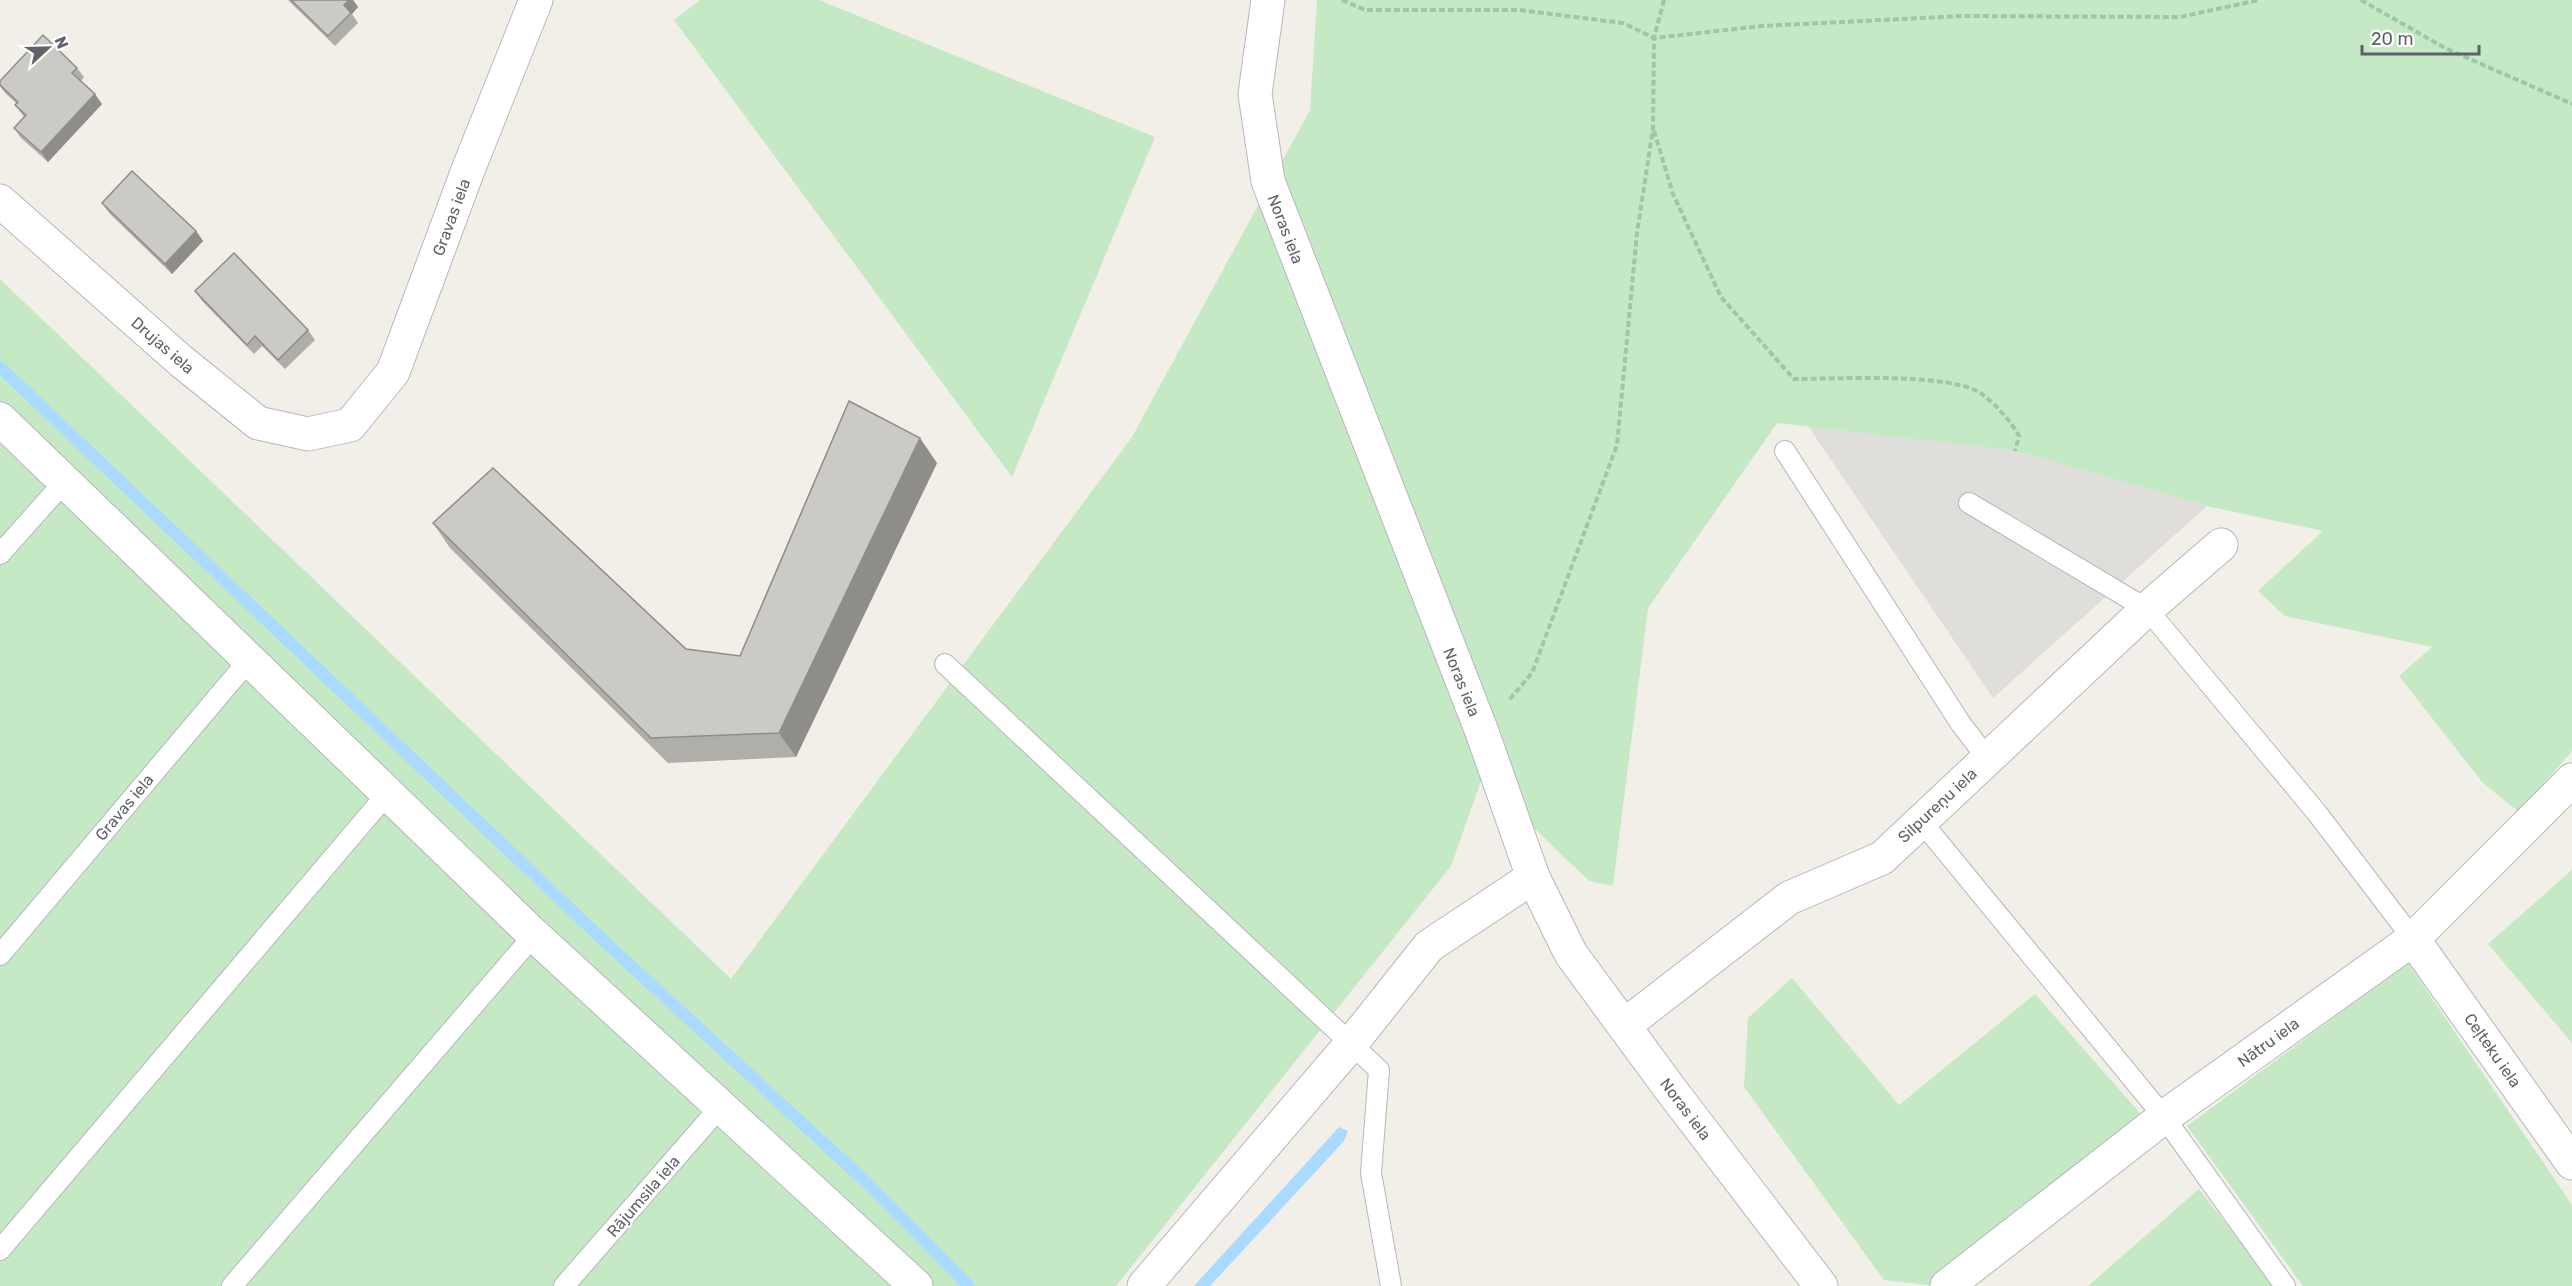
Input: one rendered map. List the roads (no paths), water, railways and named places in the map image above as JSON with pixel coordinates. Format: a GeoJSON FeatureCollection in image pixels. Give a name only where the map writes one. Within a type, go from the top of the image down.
{"type":"FeatureCollection","features":[{"type":"Feature","properties":{"kind":"street","name":"Gravas iela"},"geometry":{"type":"LineString","coordinates":[[350,424],[393,372],[468,170],[536,0]]}},
{"type":"Feature","properties":{"kind":"street","name":"Noras iela"},"geometry":{"type":"LineString","coordinates":[[1266,6],[1254,94],[1268,181],[1482,732],[1533,877],[1571,954],[1671,1090],[1821,1286]]}},
{"type":"Feature","properties":{"kind":"street","name":"Drujas iela"},"geometry":{"type":"LineString","coordinates":[[0,201],[172,353],[258,423],[308,434],[350,424]]}},
{"type":"Feature","properties":{"kind":"street"},"geometry":{"type":"LineString","coordinates":[[0,419],[534,935],[916,1286]]}},
{"type":"Feature","properties":{"kind":"street","name":"Silpureņu iela"},"geometry":{"type":"LineString","coordinates":[[1625,1026],[1789,898],[1882,858],[2147,609],[2221,544]]}},
{"type":"Feature","properties":{"kind":"street","name":"Nātru iela"},"geometry":{"type":"LineString","coordinates":[[1947,1286],[2164,1117],[2413,939],[2572,780]]}},
{"type":"Feature","properties":{"kind":"street"},"geometry":{"type":"LineString","coordinates":[[1144,1286],[1351,1044],[1429,946],[1533,877]]}},
{"type":"Feature","properties":{"kind":"street","name":"Ceļteku iela"},"geometry":{"type":"LineString","coordinates":[[2413,939],[2572,1163]]}},
{"type":"Feature","properties":{"kind":"lane"},"geometry":{"type":"LineString","coordinates":[[1785,451],[1961,724],[1987,758]]}},
{"type":"Feature","properties":{"kind":"lane"},"geometry":{"type":"LineString","coordinates":[[0,554],[64,481]]}},
{"type":"Feature","properties":{"kind":"lane"},"geometry":{"type":"LineString","coordinates":[[1969,503],[2147,609],[2317,813],[2413,939]]}},
{"type":"Feature","properties":{"kind":"lane","name":"Gravas iela"},"geometry":{"type":"LineString","coordinates":[[0,955],[249,660]]}},
{"type":"Feature","properties":{"kind":"lane"},"geometry":{"type":"LineString","coordinates":[[945,664],[1379,1070],[1371,1173],[1391,1286]]}},
{"type":"Feature","properties":{"kind":"lane"},"geometry":{"type":"LineString","coordinates":[[0,1250],[387,794]]}},
{"type":"Feature","properties":{"kind":"lane"},"geometry":{"type":"LineString","coordinates":[[1922,820],[2164,1117],[2285,1286]]}},
{"type":"Feature","properties":{"kind":"lane"},"geometry":{"type":"LineString","coordinates":[[232,1286],[534,935]]}},
{"type":"Feature","properties":{"kind":"lane","name":"Rājumsila iela"},"geometry":{"type":"LineString","coordinates":[[564,1286],[721,1106]]}},
{"type":"Feature","properties":{"kind":"water"},"geometry":{"type":"Polygon","coordinates":[[[1339,1127],[1348,1131],[1344,1141],[1210,1286],[1194,1286],[1339,1127]]]}},
{"type":"Feature","properties":{"kind":"waterway"},"geometry":{"type":"LineString","coordinates":[[0,367],[603,940],[867,1183],[969,1286]]}}]}
